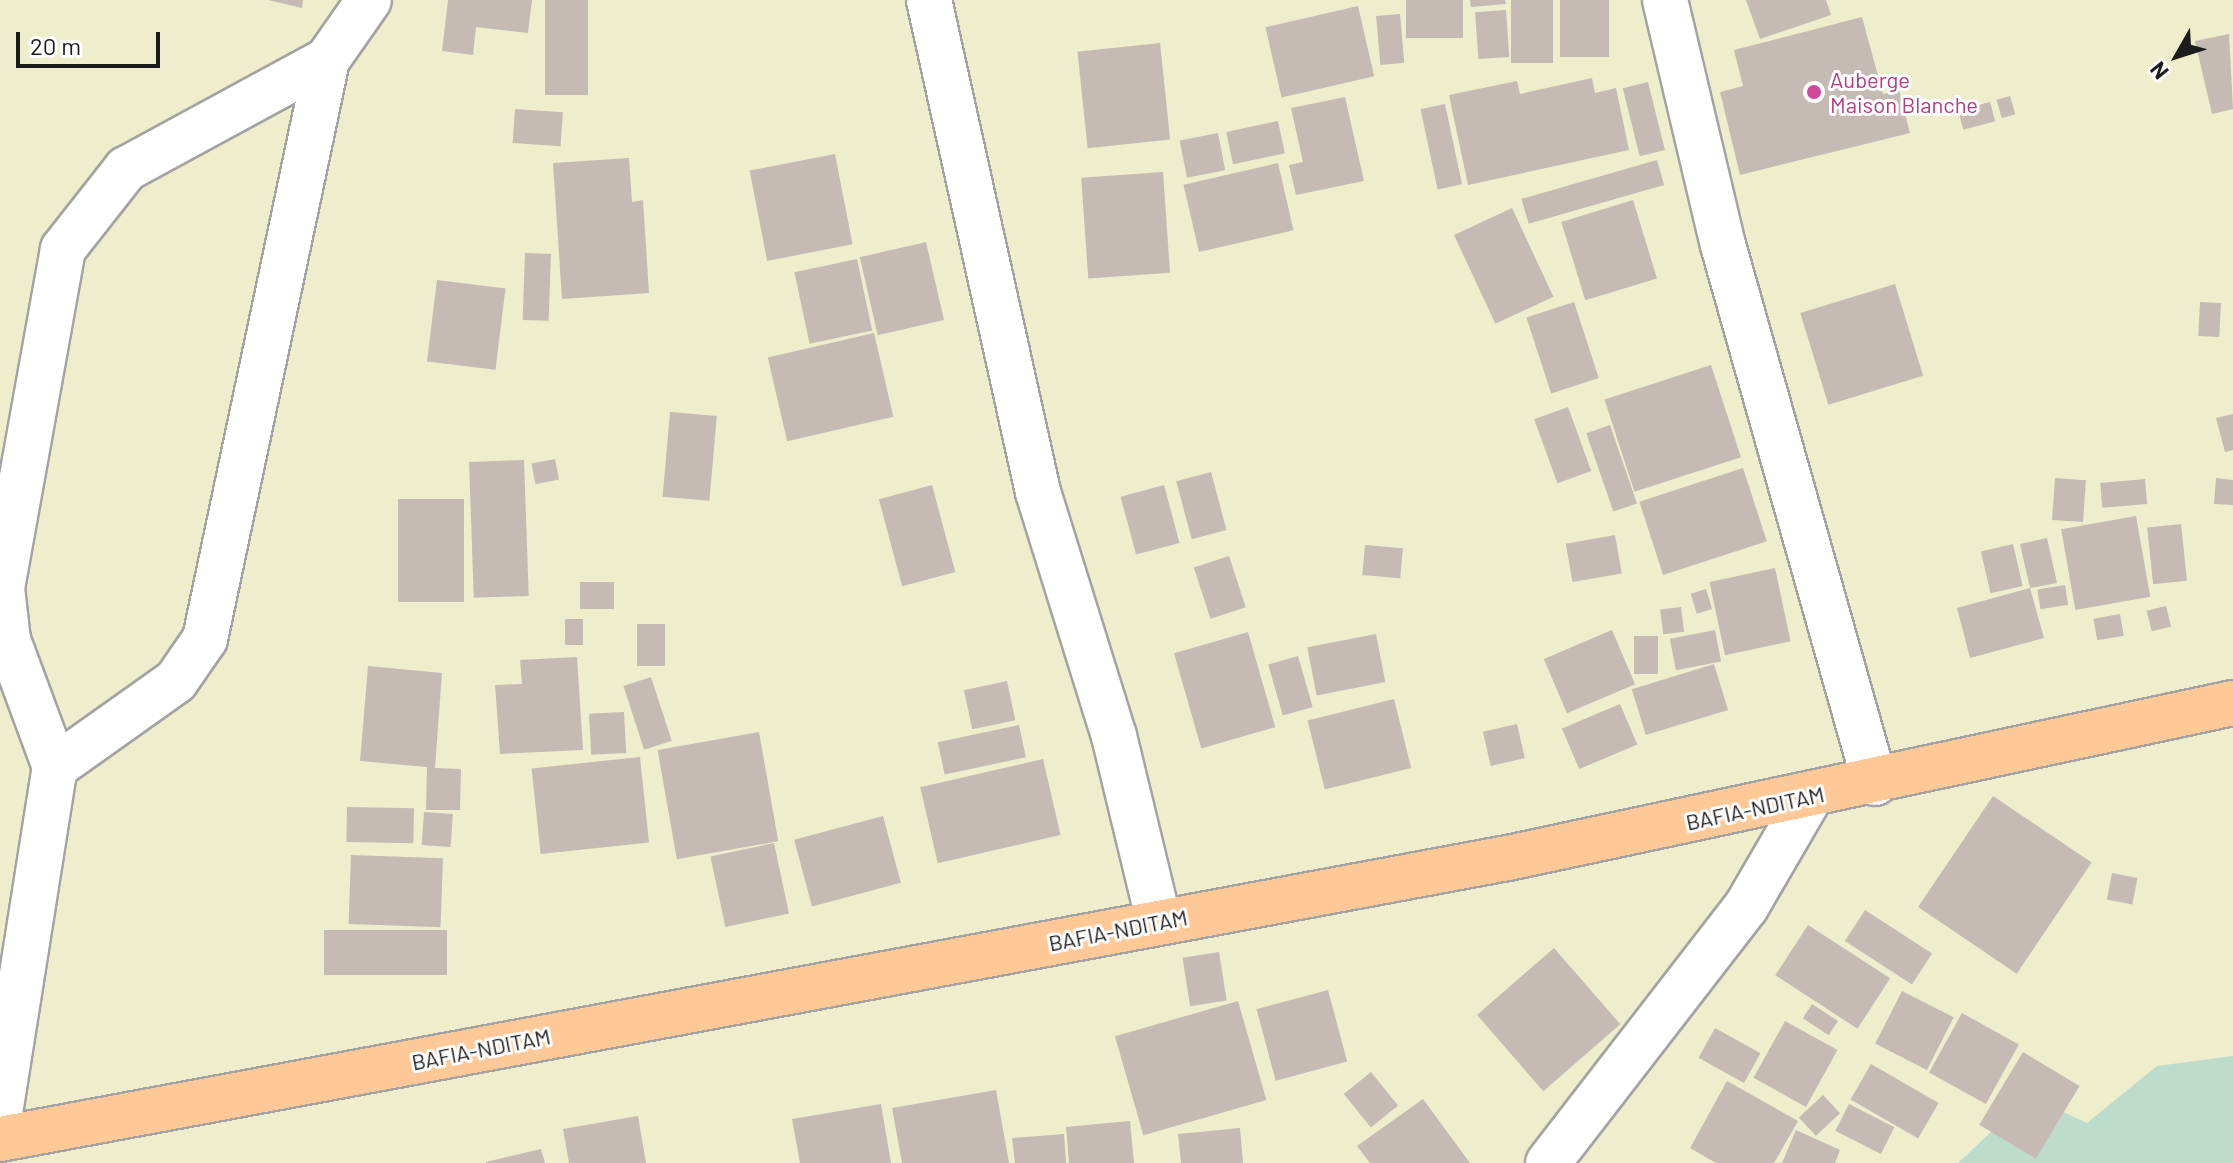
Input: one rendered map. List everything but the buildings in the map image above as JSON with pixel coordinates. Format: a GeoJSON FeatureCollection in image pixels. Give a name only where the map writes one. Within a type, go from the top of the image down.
{"type":"FeatureCollection","features":[{"type":"Feature","properties":{"kind":"main road","name":"BAFIA-NDITAM"},"geometry":{"type":"LineString","coordinates":[[0,1139],[1810,797],[2233,703]]}},
{"type":"Feature","properties":{"kind":"street"},"geometry":{"type":"LineString","coordinates":[[55,767],[176,681],[205,639],[327,60],[369,0]]}},
{"type":"Feature","properties":{"kind":"street"},"geometry":{"type":"LineString","coordinates":[[929,0],[1038,492],[1114,736],[1159,922]]}},
{"type":"Feature","properties":{"kind":"street"},"geometry":{"type":"LineString","coordinates":[[1665,0],[1723,245],[1875,783]]}},
{"type":"Feature","properties":{"kind":"street"},"geometry":{"type":"LineString","coordinates":[[0,1113],[55,767],[8,640],[2,588],[63,249],[126,169],[327,60]]}},
{"type":"Feature","properties":{"kind":"street"},"geometry":{"type":"LineString","coordinates":[[1548,1163],[1746,907],[1810,797]]}},
{"type":"Feature","properties":{"kind":"green space"},"geometry":{"type":"Polygon","coordinates":[[[0,0],[2233,0],[2233,1163],[0,1163],[0,0]]]}},
{"type":"Feature","properties":{"kind":"green space"},"geometry":{"type":"Polygon","coordinates":[[[2233,1056],[2233,1163],[1958,1163],[2029,1096],[2087,1123],[2157,1066],[2233,1056]]]}},
{"type":"Feature","properties":{"kind":"place","name":"Auberge Maison Blanche"},"geometry":{"type":"Point","coordinates":[1814,92]}}]}
